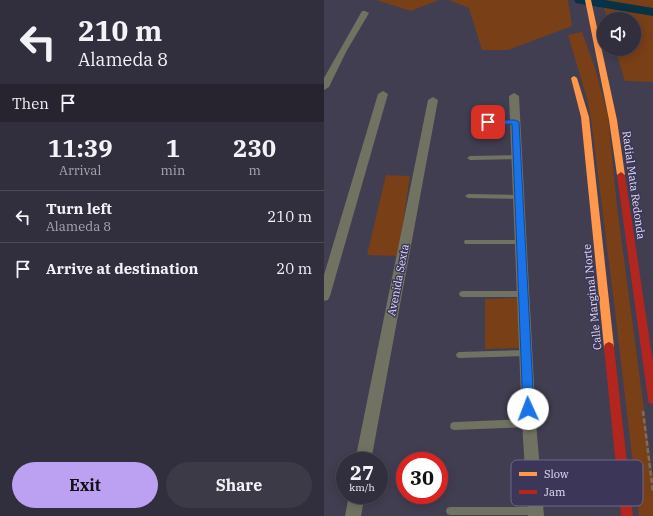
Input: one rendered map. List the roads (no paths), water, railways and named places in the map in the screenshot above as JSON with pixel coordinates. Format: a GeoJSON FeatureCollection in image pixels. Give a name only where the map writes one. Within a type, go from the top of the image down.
{"type":"FeatureCollection","features":[{"type":"Feature","properties":{"kind":"main road","name":"Radial Mata Redonda"},"geometry":{"type":"LineString","coordinates":[[588,0],[613,120],[653,399]]}},
{"type":"Feature","properties":{"kind":"main road","name":"Calle Marginal Norte"},"geometry":{"type":"LineString","coordinates":[[574,78],[585,117],[621,460]]}},
{"type":"Feature","properties":{"kind":"main road","name":"Calle Marginal Norte"},"geometry":{"type":"LineString","coordinates":[[626,506],[627,516]]}},
{"type":"Feature","properties":{"kind":"street"},"geometry":{"type":"LineString","coordinates":[[324,87],[335,64],[365,13]]}},
{"type":"Feature","properties":{"kind":"street"},"geometry":{"type":"LineString","coordinates":[[324,296],[383,94]]}},
{"type":"Feature","properties":{"kind":"street"},"geometry":{"type":"LineString","coordinates":[[514,96],[532,460]]}},
{"type":"Feature","properties":{"kind":"street","name":"Avenida Sexta"},"geometry":{"type":"LineString","coordinates":[[365,452],[433,100]]}},
{"type":"Feature","properties":{"kind":"street"},"geometry":{"type":"LineString","coordinates":[[353,516],[355,504]]}},
{"type":"Feature","properties":{"kind":"lane"},"geometry":{"type":"LineString","coordinates":[[474,122],[515,122]]}},
{"type":"Feature","properties":{"kind":"lane"},"geometry":{"type":"LineString","coordinates":[[470,158],[517,157]]}},
{"type":"Feature","properties":{"kind":"lane"},"geometry":{"type":"LineString","coordinates":[[468,196],[519,197]]}},
{"type":"Feature","properties":{"kind":"lane"},"geometry":{"type":"LineString","coordinates":[[467,242],[522,242]]}},
{"type":"Feature","properties":{"kind":"lane"},"geometry":{"type":"LineString","coordinates":[[462,294],[524,294]]}},
{"type":"Feature","properties":{"kind":"lane"},"geometry":{"type":"LineString","coordinates":[[459,355],[526,353]]}},
{"type":"Feature","properties":{"kind":"lane"},"geometry":{"type":"LineString","coordinates":[[454,426],[529,423]]}},
{"type":"Feature","properties":{"kind":"lane"},"geometry":{"type":"LineString","coordinates":[[450,511],[536,514]]}},
{"type":"Feature","properties":{"kind":"waterway"},"geometry":{"type":"LineString","coordinates":[[581,0],[653,12]]}}]}
